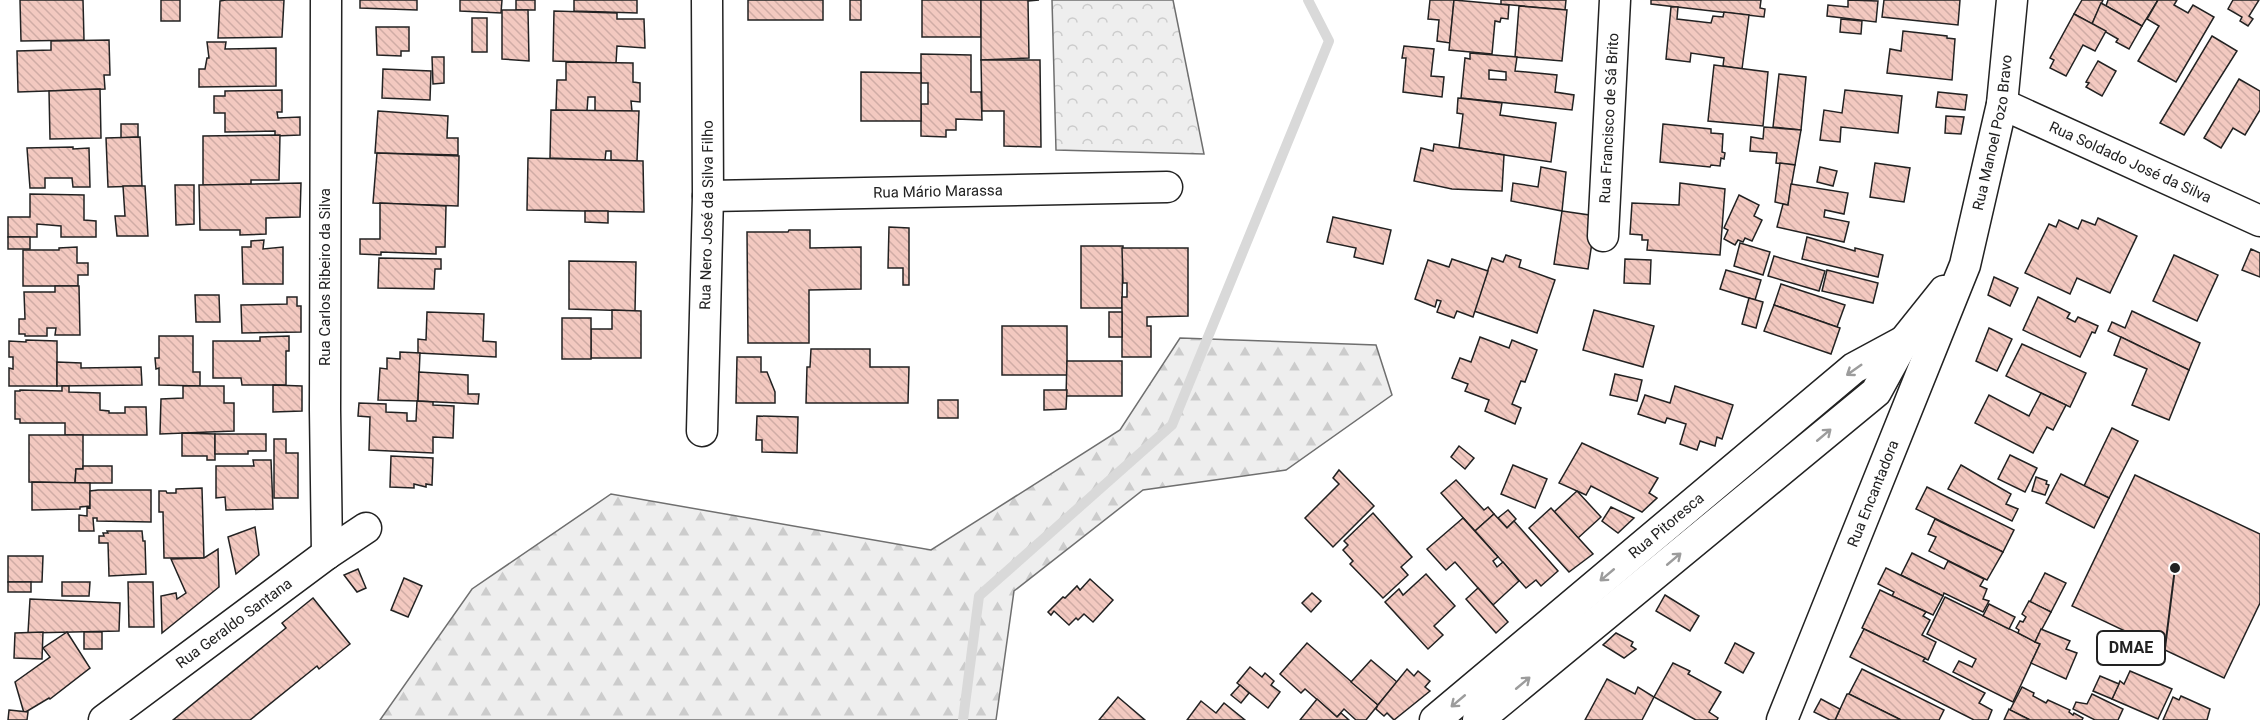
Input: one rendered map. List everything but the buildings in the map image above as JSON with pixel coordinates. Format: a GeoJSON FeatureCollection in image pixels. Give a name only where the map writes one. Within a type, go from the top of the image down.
{"type":"FeatureCollection","features":[{"type":"Feature","properties":{"kind":"street","name":"Rua Carlos Ribeiro da Silva"},"geometry":{"type":"LineString","coordinates":[[326,0],[327,554]]}},
{"type":"Feature","properties":{"kind":"street","name":"Rua Nero José da Silva Filho"},"geometry":{"type":"LineString","coordinates":[[702,431],[708,196],[707,0]]}},
{"type":"Feature","properties":{"kind":"street","name":"Rua Francisco de Sá Brito"},"geometry":{"type":"LineString","coordinates":[[1603,236],[1615,0]]}},
{"type":"Feature","properties":{"kind":"street","name":"Rua Manoel Pozo Bravo"},"geometry":{"type":"LineString","coordinates":[[1965,265],[2002,104],[2012,0]]}},
{"type":"Feature","properties":{"kind":"street","name":"Rua Soldado José da Silva"},"geometry":{"type":"LineString","coordinates":[[2002,104],[2260,221]]}},
{"type":"Feature","properties":{"kind":"street","name":"Rua Mário Marassa"},"geometry":{"type":"LineString","coordinates":[[708,196],[1167,187]]}},
{"type":"Feature","properties":{"kind":"street","name":"Rua Pitoresca"},"geometry":{"type":"LineString","coordinates":[[1478,720],[1876,392],[1904,341],[1965,265]]}},
{"type":"Feature","properties":{"kind":"street","name":"Rua Encantadora"},"geometry":{"type":"LineString","coordinates":[[1782,720],[1965,265]]}},
{"type":"Feature","properties":{"kind":"street","name":"Rua Pitoresca"},"geometry":{"type":"LineString","coordinates":[[1435,720],[1854,368],[1904,341]]}},
{"type":"Feature","properties":{"kind":"street","name":"Rua Geraldo Santana"},"geometry":{"type":"LineString","coordinates":[[104,720],[327,554],[366,528]]}},
{"type":"Feature","properties":{"kind":"green space"},"geometry":{"type":"Polygon","coordinates":[[[1052,0],[1173,0],[1204,154],[1056,150],[1052,0]]]}},
{"type":"Feature","properties":{"kind":"green space"},"geometry":{"type":"Polygon","coordinates":[[[1180,338],[1376,345],[1392,395],[1286,470],[1143,490],[1014,591],[996,720],[380,720],[472,589],[611,494],[931,550],[1120,430],[1180,338]]]}},
{"type":"Feature","properties":{"kind":"waterway"},"geometry":{"type":"LineString","coordinates":[[963,720],[979,596],[1172,425],[1329,41],[1308,0]]}},
{"type":"Feature","properties":{"kind":"place","name":"DMAE"},"geometry":{"type":"Point","coordinates":[2175,568]}}]}
